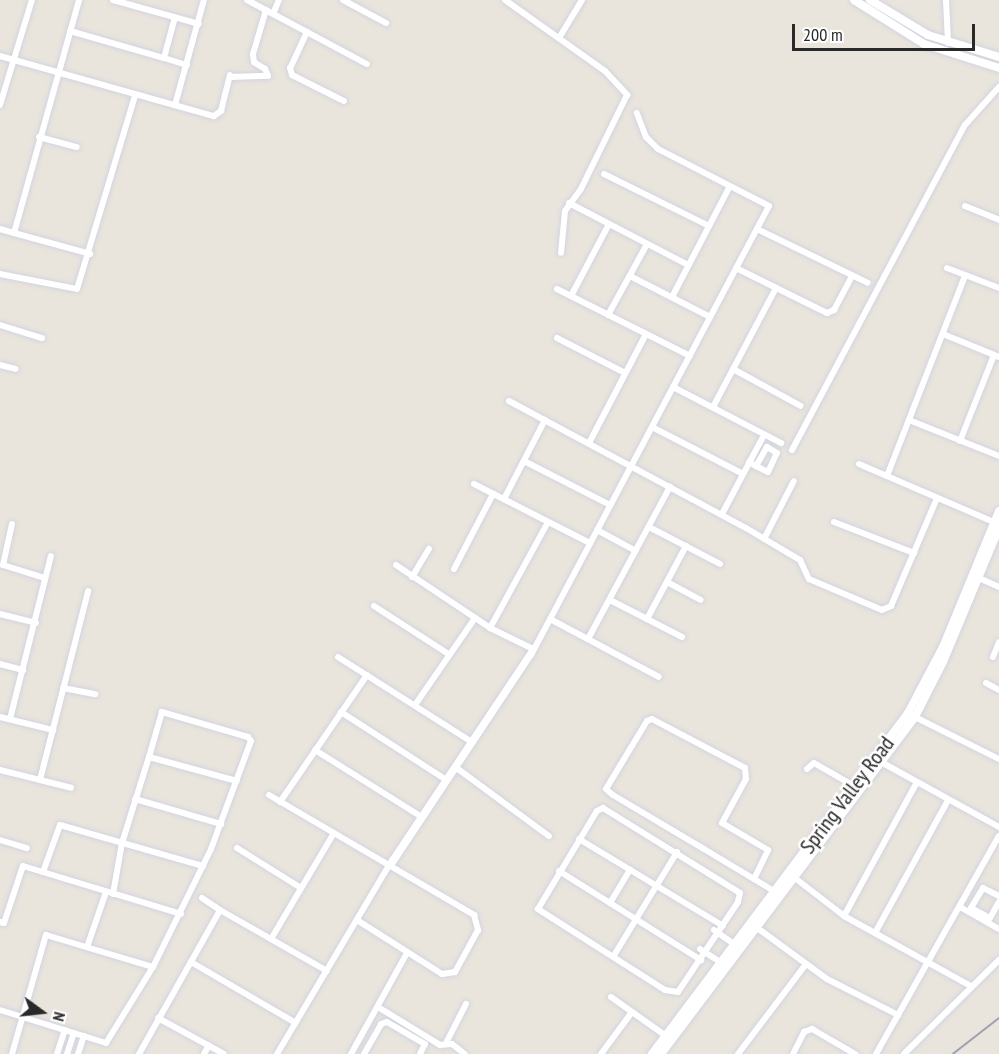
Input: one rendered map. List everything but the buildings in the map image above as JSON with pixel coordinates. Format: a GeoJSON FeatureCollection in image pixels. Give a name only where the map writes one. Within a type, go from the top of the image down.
{"type":"FeatureCollection","features":[{"type":"Feature","properties":{"kind":"street"},"geometry":{"type":"LineString","coordinates":[[0,105],[32,0]]}},
{"type":"Feature","properties":{"kind":"street"},"geometry":{"type":"LineString","coordinates":[[14,233],[57,72],[79,0]]}},
{"type":"Feature","properties":{"kind":"street"},"geometry":{"type":"LineString","coordinates":[[113,0],[199,24]]}},
{"type":"Feature","properties":{"kind":"street"},"geometry":{"type":"LineString","coordinates":[[175,105],[204,0]]}},
{"type":"Feature","properties":{"kind":"street"},"geometry":{"type":"LineString","coordinates":[[247,0],[367,64]]}},
{"type":"Feature","properties":{"kind":"street"},"geometry":{"type":"LineString","coordinates":[[273,14],[279,0]]}},
{"type":"Feature","properties":{"kind":"street"},"geometry":{"type":"LineString","coordinates":[[343,0],[386,23]]}},
{"type":"Feature","properties":{"kind":"street"},"geometry":{"type":"LineString","coordinates":[[505,0],[605,71],[627,95],[581,189],[569,203],[561,253]]}},
{"type":"Feature","properties":{"kind":"street"},"geometry":{"type":"LineString","coordinates":[[559,38],[582,0]]}},
{"type":"Feature","properties":{"kind":"street"},"geometry":{"type":"LineString","coordinates":[[854,0],[924,44],[999,68]]}},
{"type":"Feature","properties":{"kind":"street"},"geometry":{"type":"LineString","coordinates":[[870,0],[900,20],[948,43],[999,57]]}},
{"type":"Feature","properties":{"kind":"street"},"geometry":{"type":"LineString","coordinates":[[946,0],[948,43]]}},
{"type":"Feature","properties":{"kind":"street"},"geometry":{"type":"LineString","coordinates":[[0,56],[135,96],[214,116],[221,111],[230,76],[268,76],[265,69],[254,62],[253,54],[266,10]]}},
{"type":"Feature","properties":{"kind":"street"},"geometry":{"type":"LineString","coordinates":[[164,58],[175,17]]}},
{"type":"Feature","properties":{"kind":"street"},"geometry":{"type":"LineString","coordinates":[[70,31],[187,65]]}},
{"type":"Feature","properties":{"kind":"street"},"geometry":{"type":"LineString","coordinates":[[307,32],[290,68],[292,75],[344,101]]}},
{"type":"Feature","properties":{"kind":"street"},"geometry":{"type":"LineString","coordinates":[[792,450],[965,125],[999,87]]}},
{"type":"Feature","properties":{"kind":"street"},"geometry":{"type":"LineString","coordinates":[[0,274],[73,292],[81,284],[135,96]]}},
{"type":"Feature","properties":{"kind":"street"},"geometry":{"type":"LineString","coordinates":[[280,1053],[357,920],[392,864],[458,769],[550,619],[769,206],[658,149],[645,137],[637,114]]}},
{"type":"Feature","properties":{"kind":"street"},"geometry":{"type":"LineString","coordinates":[[39,137],[77,147]]}},
{"type":"Feature","properties":{"kind":"street"},"geometry":{"type":"LineString","coordinates":[[604,174],[709,226]]}},
{"type":"Feature","properties":{"kind":"street"},"geometry":{"type":"LineString","coordinates":[[672,297],[729,186]]}},
{"type":"Feature","properties":{"kind":"street"},"geometry":{"type":"LineString","coordinates":[[569,203],[688,265]]}},
{"type":"Feature","properties":{"kind":"street"},"geometry":{"type":"LineString","coordinates":[[965,206],[999,220]]}},
{"type":"Feature","properties":{"kind":"street"},"geometry":{"type":"LineString","coordinates":[[571,296],[609,224]]}},
{"type":"Feature","properties":{"kind":"street"},"geometry":{"type":"LineString","coordinates":[[0,229],[90,254]]}},
{"type":"Feature","properties":{"kind":"street"},"geometry":{"type":"LineString","coordinates":[[757,229],[868,283]]}},
{"type":"Feature","properties":{"kind":"street"},"geometry":{"type":"LineString","coordinates":[[608,315],[646,244]]}},
{"type":"Feature","properties":{"kind":"street"},"geometry":{"type":"LineString","coordinates":[[736,268],[827,313],[834,310],[852,276]]}},
{"type":"Feature","properties":{"kind":"street"},"geometry":{"type":"LineString","coordinates":[[947,268],[999,288]]}},
{"type":"Feature","properties":{"kind":"street"},"geometry":{"type":"LineString","coordinates":[[630,276],[710,316]]}},
{"type":"Feature","properties":{"kind":"street"},"geometry":{"type":"LineString","coordinates":[[887,476],[965,276]]}},
{"type":"Feature","properties":{"kind":"street"},"geometry":{"type":"LineString","coordinates":[[713,407],[776,288]]}},
{"type":"Feature","properties":{"kind":"street"},"geometry":{"type":"LineString","coordinates":[[557,289],[690,356]]}},
{"type":"Feature","properties":{"kind":"street"},"geometry":{"type":"LineString","coordinates":[[0,326],[42,338]]}},
{"type":"Feature","properties":{"kind":"street"},"geometry":{"type":"LineString","coordinates":[[589,443],[646,334]]}},
{"type":"Feature","properties":{"kind":"street"},"geometry":{"type":"LineString","coordinates":[[943,334],[997,356],[960,441]]}},
{"type":"Feature","properties":{"kind":"street"},"geometry":{"type":"LineString","coordinates":[[557,338],[625,373]]}},
{"type":"Feature","properties":{"kind":"street"},"geometry":{"type":"LineString","coordinates":[[0,364],[16,369]]}},
{"type":"Feature","properties":{"kind":"street"},"geometry":{"type":"LineString","coordinates":[[733,369],[801,406]]}},
{"type":"Feature","properties":{"kind":"street"},"geometry":{"type":"LineString","coordinates":[[673,387],[781,444]]}},
{"type":"Feature","properties":{"kind":"street"},"geometry":{"type":"LineString","coordinates":[[509,401],[722,514],[800,560],[808,579],[887,610],[937,498]]}},
{"type":"Feature","properties":{"kind":"street"},"geometry":{"type":"LineString","coordinates":[[504,499],[545,420]]}},
{"type":"Feature","properties":{"kind":"street"},"geometry":{"type":"LineString","coordinates":[[909,420],[999,456]]}},
{"type":"Feature","properties":{"kind":"street"},"geometry":{"type":"LineString","coordinates":[[652,427],[743,474]]}},
{"type":"Feature","properties":{"kind":"street"},"geometry":{"type":"LineString","coordinates":[[722,514],[764,435]]}},
{"type":"Feature","properties":{"kind":"street"},"geometry":{"type":"LineString","coordinates":[[524,461],[610,505]]}},
{"type":"Feature","properties":{"kind":"street"},"geometry":{"type":"LineString","coordinates":[[749,462],[756,466]]}},
{"type":"Feature","properties":{"kind":"street"},"geometry":{"type":"LineString","coordinates":[[859,464],[997,525]]}},
{"type":"Feature","properties":{"kind":"street"},"geometry":{"type":"LineString","coordinates":[[764,539],[794,481]]}},
{"type":"Feature","properties":{"kind":"street"},"geometry":{"type":"LineString","coordinates":[[474,484],[590,543]]}},
{"type":"Feature","properties":{"kind":"street"},"geometry":{"type":"LineString","coordinates":[[588,639],[670,487]]}},
{"type":"Feature","properties":{"kind":"street"},"geometry":{"type":"LineString","coordinates":[[454,569],[493,494]]}},
{"type":"Feature","properties":{"kind":"street","name":"Spring Valley Road"},"geometry":{"type":"LineString","coordinates":[[652,1054],[664,1050],[711,980],[720,962],[774,891],[791,875],[881,762],[911,715],[979,578],[997,539],[999,511]]}},
{"type":"Feature","properties":{"kind":"street"},"geometry":{"type":"LineString","coordinates":[[490,628],[548,522]]}},
{"type":"Feature","properties":{"kind":"street"},"geometry":{"type":"LineString","coordinates":[[834,522],[914,553]]}},
{"type":"Feature","properties":{"kind":"street"},"geometry":{"type":"LineString","coordinates":[[12,524],[2,565],[45,578]]}},
{"type":"Feature","properties":{"kind":"street","name":"Spring Valley Road"},"geometry":{"type":"LineString","coordinates":[[664,1050],[666,1036],[756,927],[854,786],[911,715],[997,525]]}},
{"type":"Feature","properties":{"kind":"street"},"geometry":{"type":"LineString","coordinates":[[649,527],[720,564]]}},
{"type":"Feature","properties":{"kind":"street"},"geometry":{"type":"LineString","coordinates":[[597,530],[636,551]]}},
{"type":"Feature","properties":{"kind":"street"},"geometry":{"type":"LineString","coordinates":[[647,619],[686,546]]}},
{"type":"Feature","properties":{"kind":"street"},"geometry":{"type":"LineString","coordinates":[[412,577],[429,549]]}},
{"type":"Feature","properties":{"kind":"street"},"geometry":{"type":"LineString","coordinates":[[10,720],[51,556]]}},
{"type":"Feature","properties":{"kind":"street"},"geometry":{"type":"LineString","coordinates":[[396,566],[490,628],[532,649]]}},
{"type":"Feature","properties":{"kind":"street"},"geometry":{"type":"LineString","coordinates":[[979,578],[999,587]]}},
{"type":"Feature","properties":{"kind":"street"},"geometry":{"type":"LineString","coordinates":[[667,582],[701,600]]}},
{"type":"Feature","properties":{"kind":"street"},"geometry":{"type":"LineString","coordinates":[[40,780],[88,591]]}},
{"type":"Feature","properties":{"kind":"street"},"geometry":{"type":"LineString","coordinates":[[609,600],[682,637]]}},
{"type":"Feature","properties":{"kind":"street"},"geometry":{"type":"LineString","coordinates":[[374,606],[450,655]]}},
{"type":"Feature","properties":{"kind":"street"},"geometry":{"type":"LineString","coordinates":[[0,614],[36,623]]}},
{"type":"Feature","properties":{"kind":"street"},"geometry":{"type":"LineString","coordinates":[[415,705],[475,618]]}},
{"type":"Feature","properties":{"kind":"street"},"geometry":{"type":"LineString","coordinates":[[550,619],[659,677]]}},
{"type":"Feature","properties":{"kind":"street"},"geometry":{"type":"LineString","coordinates":[[993,657],[999,642]]}},
{"type":"Feature","properties":{"kind":"street"},"geometry":{"type":"LineString","coordinates":[[338,657],[473,742]]}},
{"type":"Feature","properties":{"kind":"street"},"geometry":{"type":"LineString","coordinates":[[0,664],[23,670]]}},
{"type":"Feature","properties":{"kind":"street"},"geometry":{"type":"LineString","coordinates":[[280,802],[367,675]]}},
{"type":"Feature","properties":{"kind":"street"},"geometry":{"type":"LineString","coordinates":[[986,683],[999,690]]}},
{"type":"Feature","properties":{"kind":"street"},"geometry":{"type":"LineString","coordinates":[[63,688],[95,694]]}},
{"type":"Feature","properties":{"kind":"street"},"geometry":{"type":"LineString","coordinates":[[0,1010],[106,1043],[153,967],[181,914],[221,825],[251,741],[248,737],[162,712],[109,893],[87,947]]}},
{"type":"Feature","properties":{"kind":"street"},"geometry":{"type":"LineString","coordinates":[[341,712],[445,779]]}},
{"type":"Feature","properties":{"kind":"street"},"geometry":{"type":"LineString","coordinates":[[911,715],[999,759]]}},
{"type":"Feature","properties":{"kind":"street"},"geometry":{"type":"LineString","coordinates":[[0,717],[53,730]]}},
{"type":"Feature","properties":{"kind":"street"},"geometry":{"type":"LineString","coordinates":[[754,879],[768,849],[722,823],[746,779],[745,768],[652,719],[647,721],[606,789],[754,879],[774,891]]}},
{"type":"Feature","properties":{"kind":"street"},"geometry":{"type":"LineString","coordinates":[[423,818],[445,779],[473,742]]}},
{"type":"Feature","properties":{"kind":"street"},"geometry":{"type":"LineString","coordinates":[[315,750],[423,818]]}},
{"type":"Feature","properties":{"kind":"street"},"geometry":{"type":"LineString","coordinates":[[149,757],[237,781]]}},
{"type":"Feature","properties":{"kind":"street"},"geometry":{"type":"LineString","coordinates":[[881,762],[947,802],[999,827]]}},
{"type":"Feature","properties":{"kind":"street"},"geometry":{"type":"LineString","coordinates":[[807,769],[814,763],[854,786]]}},
{"type":"Feature","properties":{"kind":"street"},"geometry":{"type":"LineString","coordinates":[[458,769],[549,836]]}},
{"type":"Feature","properties":{"kind":"street"},"geometry":{"type":"LineString","coordinates":[[0,770],[71,788]]}},
{"type":"Feature","properties":{"kind":"street"},"geometry":{"type":"LineString","coordinates":[[844,916],[916,784]]}},
{"type":"Feature","properties":{"kind":"street"},"geometry":{"type":"LineString","coordinates":[[269,795],[392,864],[474,915],[478,921],[478,930],[455,972],[449,975],[407,953],[357,920]]}},
{"type":"Feature","properties":{"kind":"street"},"geometry":{"type":"LineString","coordinates":[[135,799],[221,825]]}},
{"type":"Feature","properties":{"kind":"street"},"geometry":{"type":"LineString","coordinates":[[875,933],[947,802]]}},
{"type":"Feature","properties":{"kind":"street"},"geometry":{"type":"LineString","coordinates":[[606,808],[677,852],[740,893],[723,926],[716,931],[682,989],[674,993],[538,909],[597,811],[606,808]]}},
{"type":"Feature","properties":{"kind":"street"},"geometry":{"type":"LineString","coordinates":[[43,872],[60,825],[203,866]]}},
{"type":"Feature","properties":{"kind":"street"},"geometry":{"type":"LineString","coordinates":[[271,939],[334,833]]}},
{"type":"Feature","properties":{"kind":"street"},"geometry":{"type":"LineString","coordinates":[[876,1054],[999,836]]}},
{"type":"Feature","properties":{"kind":"street"},"geometry":{"type":"LineString","coordinates":[[579,839],[723,926]]}},
{"type":"Feature","properties":{"kind":"street"},"geometry":{"type":"LineString","coordinates":[[0,840],[27,848]]}},
{"type":"Feature","properties":{"kind":"street"},"geometry":{"type":"LineString","coordinates":[[237,848],[301,888]]}},
{"type":"Feature","properties":{"kind":"street"},"geometry":{"type":"LineString","coordinates":[[613,957],[677,852]]}},
{"type":"Feature","properties":{"kind":"street"},"geometry":{"type":"LineString","coordinates":[[0,922],[4,923],[23,866],[181,914]]}},
{"type":"Feature","properties":{"kind":"street"},"geometry":{"type":"LineString","coordinates":[[610,903],[630,870]]}},
{"type":"Feature","properties":{"kind":"street"},"geometry":{"type":"LineString","coordinates":[[559,871],[701,960]]}},
{"type":"Feature","properties":{"kind":"street"},"geometry":{"type":"LineString","coordinates":[[791,875],[844,916],[971,986]]}},
{"type":"Feature","properties":{"kind":"street"},"geometry":{"type":"LineString","coordinates":[[971,908],[983,888],[999,896]]}},
{"type":"Feature","properties":{"kind":"street"},"geometry":{"type":"LineString","coordinates":[[202,898],[327,971]]}},
{"type":"Feature","properties":{"kind":"street"},"geometry":{"type":"LineString","coordinates":[[961,905],[971,908],[983,918],[990,918],[999,902]]}},
{"type":"Feature","properties":{"kind":"street"},"geometry":{"type":"LineString","coordinates":[[961,905],[999,929]]}},
{"type":"Feature","properties":{"kind":"street"},"geometry":{"type":"LineString","coordinates":[[139,1054],[220,910]]}},
{"type":"Feature","properties":{"kind":"street"},"geometry":{"type":"LineString","coordinates":[[756,927],[827,979],[898,1015]]}},
{"type":"Feature","properties":{"kind":"street"},"geometry":{"type":"LineString","coordinates":[[716,931],[734,944]]}},
{"type":"Feature","properties":{"kind":"street"},"geometry":{"type":"LineString","coordinates":[[12,1054],[46,935],[153,967]]}},
{"type":"Feature","properties":{"kind":"street"},"geometry":{"type":"LineString","coordinates":[[703,951],[720,962]]}},
{"type":"Feature","properties":{"kind":"street"},"geometry":{"type":"LineString","coordinates":[[357,1053],[407,953]]}},
{"type":"Feature","properties":{"kind":"street"},"geometry":{"type":"LineString","coordinates":[[904,1054],[999,960]]}},
{"type":"Feature","properties":{"kind":"street"},"geometry":{"type":"LineString","coordinates":[[190,962],[296,1023]]}},
{"type":"Feature","properties":{"kind":"street"},"geometry":{"type":"LineString","coordinates":[[738,1054],[806,964]]}},
{"type":"Feature","properties":{"kind":"street"},"geometry":{"type":"LineString","coordinates":[[611,997],[666,1036]]}},
{"type":"Feature","properties":{"kind":"street"},"geometry":{"type":"LineString","coordinates":[[378,1007],[440,1045],[446,1043],[466,1004]]}},
{"type":"Feature","properties":{"kind":"street"},"geometry":{"type":"LineString","coordinates":[[601,1054],[632,1012]]}},
{"type":"Feature","properties":{"kind":"street"},"geometry":{"type":"LineString","coordinates":[[158,1018],[224,1054]]}},
{"type":"Feature","properties":{"kind":"street"},"geometry":{"type":"LineString","coordinates":[[357,1053],[381,1024],[387,1022],[425,1044],[420,1054]]}},
{"type":"Feature","properties":{"kind":"street"},"geometry":{"type":"LineString","coordinates":[[793,1054],[804,1032],[812,1029],[855,1054]]}},
{"type":"Feature","properties":{"kind":"street"},"geometry":{"type":"LineString","coordinates":[[57,1054],[65,1030]]}},
{"type":"Feature","properties":{"kind":"street"},"geometry":{"type":"LineString","coordinates":[[68,1054],[74,1033]]}},
{"type":"Feature","properties":{"kind":"street"},"geometry":{"type":"LineString","coordinates":[[78,1054],[84,1036]]}},
{"type":"Feature","properties":{"kind":"street"},"geometry":{"type":"LineString","coordinates":[[446,1043],[465,1054]]}},
{"type":"Feature","properties":{"kind":"street"},"geometry":{"type":"LineString","coordinates":[[204,1054],[209,1045]]}},
{"type":"Feature","properties":{"kind":"railway"},"geometry":{"type":"LineString","coordinates":[[953,1054],[999,1018]]}}]}
